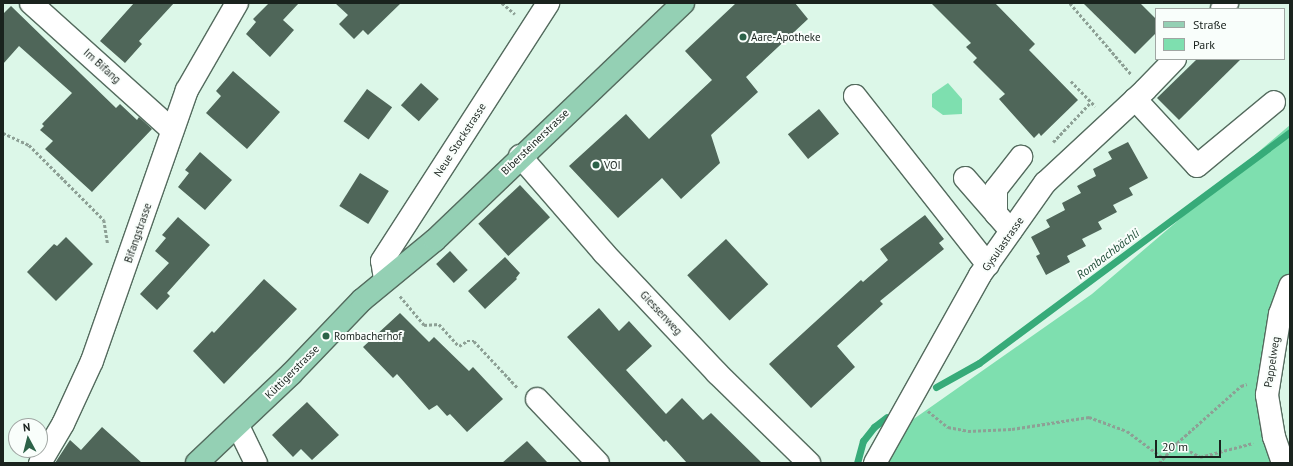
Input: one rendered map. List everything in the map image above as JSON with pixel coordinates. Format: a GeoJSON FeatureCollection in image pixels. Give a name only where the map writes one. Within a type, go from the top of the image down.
{"type":"FeatureCollection","features":[{"type":"Feature","properties":{"kind":"main road","name":"Bibersteinerstrasse"},"geometry":{"type":"LineString","coordinates":[[385,279],[435,240],[520,156],[683,3]]}},
{"type":"Feature","properties":{"kind":"main road","name":"Küttigerstrasse"},"geometry":{"type":"LineString","coordinates":[[198,463],[291,374],[340,321],[385,279]]}},
{"type":"Feature","properties":{"kind":"street","name":"Im Bifang"},"geometry":{"type":"LineString","coordinates":[[31,3],[172,130]]}},
{"type":"Feature","properties":{"kind":"street","name":"Bifangstrasse"},"geometry":{"type":"LineString","coordinates":[[40,463],[63,424],[92,361],[131,254],[172,130],[187,90],[237,3]]}},
{"type":"Feature","properties":{"kind":"street","name":"Neue Stockstrasse"},"geometry":{"type":"LineString","coordinates":[[385,279],[382,261],[548,3]]}},
{"type":"Feature","properties":{"kind":"street","name":"Gysulastrasse"},"geometry":{"type":"LineString","coordinates":[[875,463],[911,397],[988,265],[1045,183],[1140,95],[1174,60]]}},
{"type":"Feature","properties":{"kind":"street"},"geometry":{"type":"LineString","coordinates":[[1140,95],[1197,166],[1274,102]]}},
{"type":"Feature","properties":{"kind":"street"},"geometry":{"type":"LineString","coordinates":[[855,96],[988,265]]}},
{"type":"Feature","properties":{"kind":"street","name":"Giessenweg"},"geometry":{"type":"LineString","coordinates":[[520,156],[604,253],[717,373],[809,463]]}},
{"type":"Feature","properties":{"kind":"street"},"geometry":{"type":"LineString","coordinates":[[996,214],[996,189],[1021,157]]}},
{"type":"Feature","properties":{"kind":"street"},"geometry":{"type":"LineString","coordinates":[[965,178],[1011,231]]}},
{"type":"Feature","properties":{"kind":"street","name":"Pappelweg"},"geometry":{"type":"LineString","coordinates":[[1283,463],[1274,437],[1267,395],[1268,377],[1280,314],[1290,286]]}},
{"type":"Feature","properties":{"kind":"street"},"geometry":{"type":"LineString","coordinates":[[537,398],[598,463]]}},
{"type":"Feature","properties":{"kind":"street"},"geometry":{"type":"LineString","coordinates":[[238,426],[256,463]]}},
{"type":"Feature","properties":{"kind":"path"},"geometry":{"type":"LineString","coordinates":[[502,3],[519,16]]}},
{"type":"Feature","properties":{"kind":"path"},"geometry":{"type":"LineString","coordinates":[[1070,3],[1140,95]]}},
{"type":"Feature","properties":{"kind":"path"},"geometry":{"type":"LineString","coordinates":[[1071,81],[1110,123]]}},
{"type":"Feature","properties":{"kind":"path"},"geometry":{"type":"LineString","coordinates":[[1053,143],[1091,102]]}},
{"type":"Feature","properties":{"kind":"path"},"geometry":{"type":"LineString","coordinates":[[3,133],[29,145],[104,220],[109,249]]}},
{"type":"Feature","properties":{"kind":"path"},"geometry":{"type":"LineString","coordinates":[[385,279],[424,325],[439,324],[459,346],[467,341],[474,341],[529,400],[537,398]]}},
{"type":"Feature","properties":{"kind":"path"},"geometry":{"type":"LineString","coordinates":[[1159,463],[1162,457],[1241,386],[1268,377]]}},
{"type":"Feature","properties":{"kind":"path"},"geometry":{"type":"LineString","coordinates":[[911,397],[948,427],[968,431],[1012,430],[1089,417],[1127,431],[1162,457]]}},
{"type":"Feature","properties":{"kind":"path"},"geometry":{"type":"LineString","coordinates":[[1177,443],[1200,457],[1274,437]]}},
{"type":"Feature","properties":{"kind":"green space"},"geometry":{"type":"Polygon","coordinates":[[[948,83],[962,99],[962,114],[943,115],[932,107],[932,94],[948,83]]]}},
{"type":"Feature","properties":{"kind":"green space"},"geometry":{"type":"Polygon","coordinates":[[[1290,125],[1290,286],[1270,413],[1290,448],[1290,463],[875,463],[888,437],[1092,294],[1290,125]]]}},
{"type":"Feature","properties":{"kind":"building"},"geometry":{"type":"Polygon","coordinates":[[[134,3],[174,3],[139,41],[142,44],[125,63],[100,41],[134,3]]]}},
{"type":"Feature","properties":{"kind":"building"},"geometry":{"type":"Polygon","coordinates":[[[269,3],[299,3],[283,20],[294,30],[270,57],[246,34],[256,22],[253,19],[269,3]]]}},
{"type":"Feature","properties":{"kind":"building"},"geometry":{"type":"Polygon","coordinates":[[[335,3],[401,3],[368,35],[363,30],[354,39],[339,24],[348,15],[335,3]]]}},
{"type":"Feature","properties":{"kind":"building"},"geometry":{"type":"Polygon","coordinates":[[[736,3],[795,3],[808,19],[746,77],[758,92],[711,135],[720,163],[681,199],[662,178],[618,218],[569,166],[626,114],[649,139],[712,80],[685,51],[736,3]]]}},
{"type":"Feature","properties":{"kind":"building"},"geometry":{"type":"Polygon","coordinates":[[[931,3],[995,3],[1035,44],[1029,50],[1078,100],[1041,136],[1039,133],[1034,138],[999,99],[1005,94],[973,62],[977,58],[966,47],[971,43],[931,3]]]}},
{"type":"Feature","properties":{"kind":"building"},"geometry":{"type":"Polygon","coordinates":[[[1083,3],[1140,3],[1155,18],[1155,34],[1135,54],[1083,3]]]}},
{"type":"Feature","properties":{"kind":"building"},"geometry":{"type":"Polygon","coordinates":[[[11,6],[116,108],[120,104],[137,120],[139,117],[152,129],[92,192],[45,149],[53,141],[40,130],[44,126],[42,124],[72,93],[19,46],[3,64],[3,14],[11,6]]]}},
{"type":"Feature","properties":{"kind":"building"},"geometry":{"type":"Polygon","coordinates":[[[1196,60],[1240,60],[1179,120],[1157,98],[1196,60]]]}},
{"type":"Feature","properties":{"kind":"building"},"geometry":{"type":"Polygon","coordinates":[[[233,71],[280,112],[247,149],[206,113],[221,96],[216,91],[233,71]]]}},
{"type":"Feature","properties":{"kind":"building"},"geometry":{"type":"Polygon","coordinates":[[[421,83],[439,99],[419,121],[401,105],[421,83]]]}},
{"type":"Feature","properties":{"kind":"building"},"geometry":{"type":"Polygon","coordinates":[[[367,89],[392,107],[369,140],[343,121],[367,89]]]}},
{"type":"Feature","properties":{"kind":"building"},"geometry":{"type":"Polygon","coordinates":[[[819,109],[839,134],[808,159],[788,134],[819,109]]]}},
{"type":"Feature","properties":{"kind":"building"},"geometry":{"type":"Polygon","coordinates":[[[1128,142],[1148,178],[1129,188],[1133,195],[1113,205],[1117,212],[1098,222],[1102,229],[1082,239],[1086,246],[1067,256],[1070,262],[1046,275],[1036,256],[1040,254],[1031,237],[1050,227],[1046,220],[1065,210],[1062,203],[1081,193],[1077,186],[1096,176],[1093,169],[1112,159],[1108,152],[1128,142]]]}},
{"type":"Feature","properties":{"kind":"building"},"geometry":{"type":"Polygon","coordinates":[[[200,152],[232,180],[205,210],[178,187],[189,173],[185,170],[200,152]]]}},
{"type":"Feature","properties":{"kind":"building"},"geometry":{"type":"Polygon","coordinates":[[[360,173],[389,191],[368,224],[339,206],[360,173]]]}},
{"type":"Feature","properties":{"kind":"building"},"geometry":{"type":"Polygon","coordinates":[[[520,185],[550,217],[508,256],[478,224],[520,185]]]}},
{"type":"Feature","properties":{"kind":"building"},"geometry":{"type":"Polygon","coordinates":[[[925,215],[944,239],[939,243],[944,249],[880,301],[883,304],[837,346],[855,367],[811,408],[769,364],[861,280],[863,282],[888,260],[880,249],[925,215]]]}},
{"type":"Feature","properties":{"kind":"building"},"geometry":{"type":"Polygon","coordinates":[[[178,217],[210,245],[167,293],[170,296],[157,310],[140,294],[169,263],[155,251],[166,238],[162,235],[178,217]]]}},
{"type":"Feature","properties":{"kind":"building"},"geometry":{"type":"Polygon","coordinates":[[[66,237],[93,264],[56,301],[27,272],[54,244],[57,246],[66,237]]]}},
{"type":"Feature","properties":{"kind":"building"},"geometry":{"type":"Polygon","coordinates":[[[726,239],[768,284],[730,320],[687,275],[726,239]]]}},
{"type":"Feature","properties":{"kind":"building"},"geometry":{"type":"Polygon","coordinates":[[[450,251],[468,270],[454,283],[436,264],[450,251]]]}},
{"type":"Feature","properties":{"kind":"building"},"geometry":{"type":"Polygon","coordinates":[[[505,257],[520,273],[516,278],[517,279],[485,309],[468,291],[505,257]]]}},
{"type":"Feature","properties":{"kind":"building"},"geometry":{"type":"Polygon","coordinates":[[[264,279],[297,309],[224,384],[193,351],[212,331],[214,333],[264,279]]]}},
{"type":"Feature","properties":{"kind":"building"},"geometry":{"type":"Polygon","coordinates":[[[599,308],[619,331],[629,321],[652,346],[626,370],[666,414],[682,398],[703,420],[711,413],[762,463],[687,463],[666,440],[664,442],[567,337],[599,308]]]}},
{"type":"Feature","properties":{"kind":"building"},"geometry":{"type":"Polygon","coordinates":[[[400,313],[429,342],[434,337],[469,371],[473,367],[503,399],[467,432],[450,414],[447,416],[437,405],[429,410],[397,374],[393,378],[363,347],[400,313]]]}},
{"type":"Feature","properties":{"kind":"building"},"geometry":{"type":"Polygon","coordinates":[[[307,402],[339,435],[312,460],[301,449],[293,457],[272,435],[307,402]]]}},
{"type":"Feature","properties":{"kind":"building"},"geometry":{"type":"Polygon","coordinates":[[[102,427],[142,463],[55,463],[70,440],[81,450],[102,427]]]}},
{"type":"Feature","properties":{"kind":"building"},"geometry":{"type":"Polygon","coordinates":[[[527,441],[548,463],[502,463],[527,441]]]}},
{"type":"Feature","properties":{"kind":"waterway","name":"Rombachbächli"},"geometry":{"type":"LineString","coordinates":[[936,387],[979,363],[1290,132]]}},
{"type":"Feature","properties":{"kind":"waterway","name":"Rombachbächli"},"geometry":{"type":"LineString","coordinates":[[857,463],[863,441],[874,427],[887,417]]}},
{"type":"Feature","properties":{"kind":"place","name":"Aare-Apotheke"},"geometry":{"type":"Point","coordinates":[743,37]}},
{"type":"Feature","properties":{"kind":"place","name":"VOI"},"geometry":{"type":"Point","coordinates":[596,165]}},
{"type":"Feature","properties":{"kind":"place","name":"Rombacherhof"},"geometry":{"type":"Point","coordinates":[326,336]}}]}
